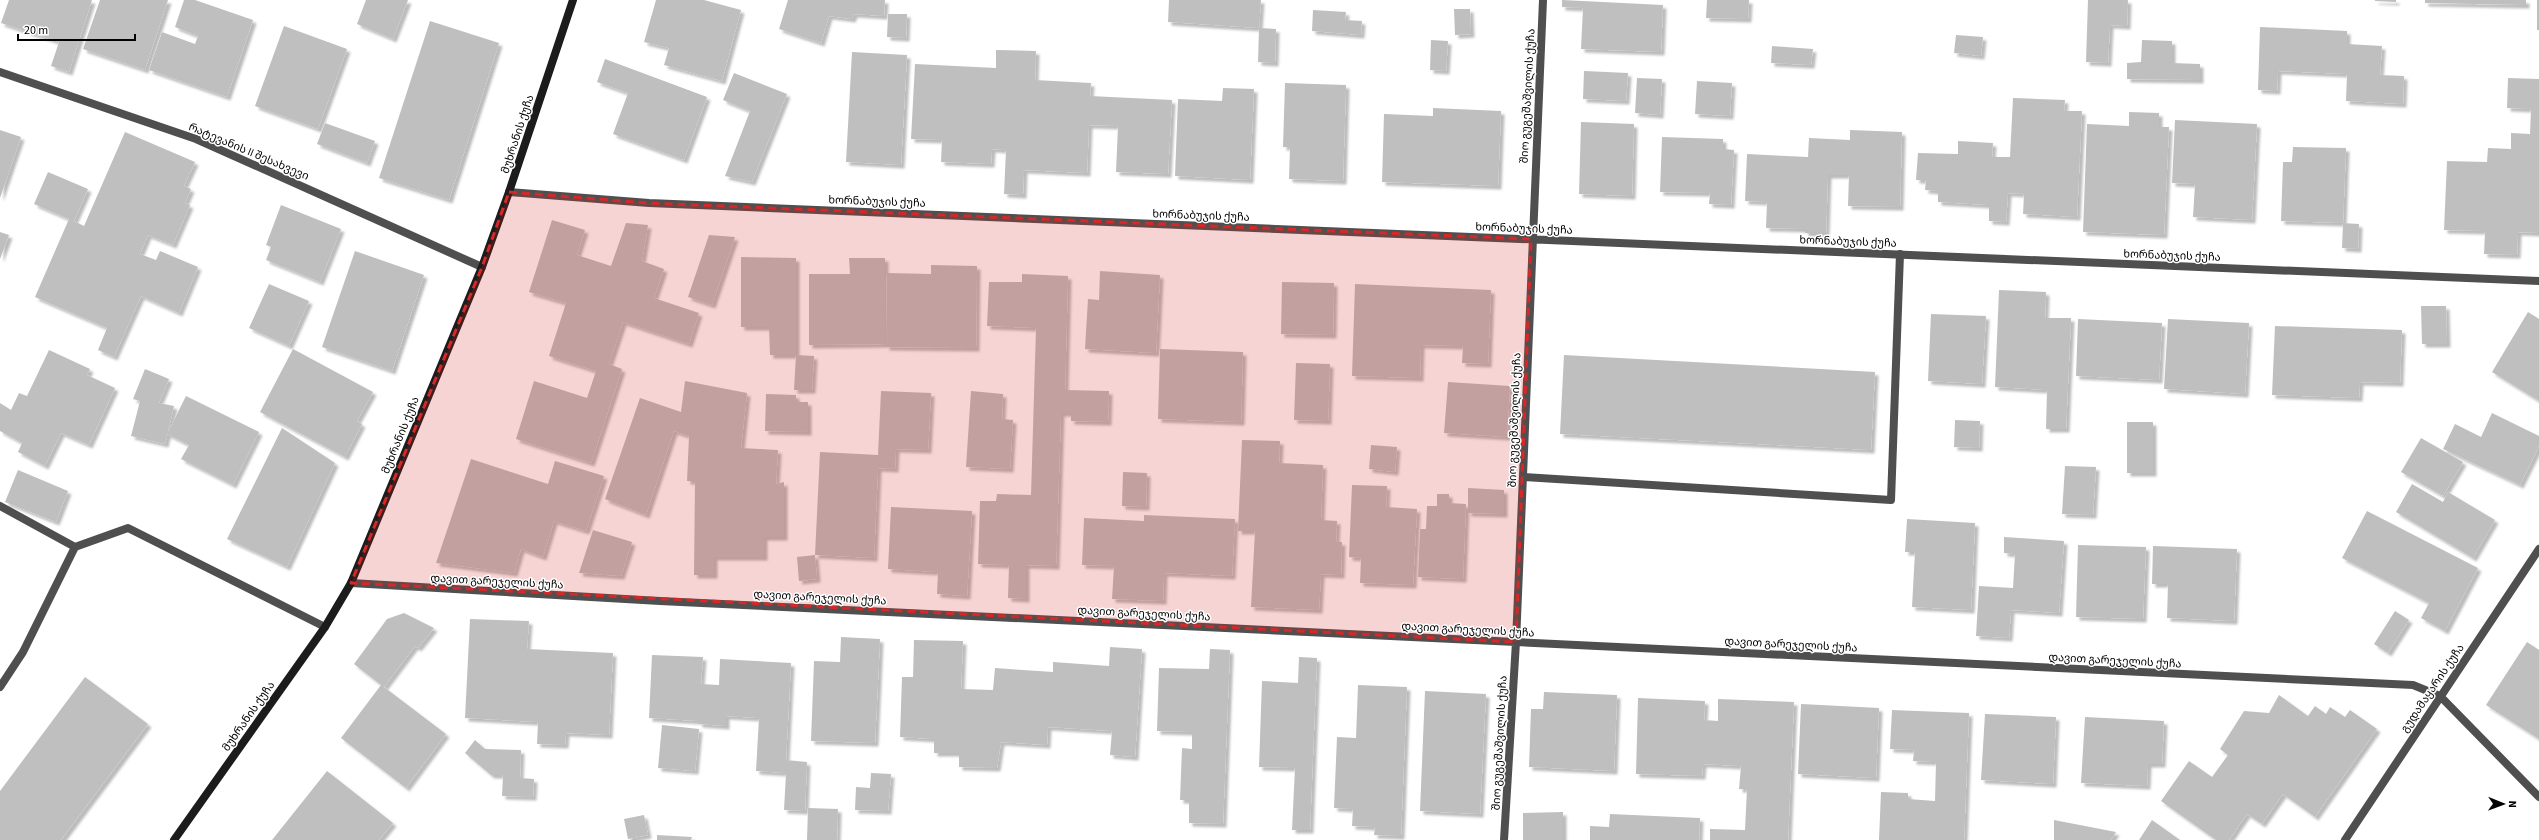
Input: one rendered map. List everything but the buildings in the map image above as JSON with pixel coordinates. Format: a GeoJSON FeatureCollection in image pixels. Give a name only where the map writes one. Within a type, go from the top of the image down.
{"type":"FeatureCollection","features":[{"type":"Feature","properties":{"kind":"street","name":"მუხრანის ქუჩა"},"geometry":{"type":"LineString","coordinates":[[174,840],[325,627],[351,583],[482,267],[509,192],[573,0]]}},
{"type":"Feature","properties":{"kind":"street","name":"შიო გუგეშაშვილის ქუჩა"},"geometry":{"type":"LineString","coordinates":[[1504,840],[1516,642],[1531,239],[1543,0]]}},
{"type":"Feature","properties":{"kind":"street","name":"რატევანის II შესახვევი"},"geometry":{"type":"LineString","coordinates":[[0,72],[196,139],[482,267]]}},
{"type":"Feature","properties":{"kind":"street","name":"ხორნაბუჯის ქუჩა"},"geometry":{"type":"LineString","coordinates":[[509,192],[649,203],[2539,281]]}},
{"type":"Feature","properties":{"kind":"street"},"geometry":{"type":"LineString","coordinates":[[1523,477],[1891,500],[1900,254]]}},
{"type":"Feature","properties":{"kind":"street"},"geometry":{"type":"LineString","coordinates":[[0,506],[75,547]]}},
{"type":"Feature","properties":{"kind":"street"},"geometry":{"type":"LineString","coordinates":[[0,687],[23,652],[75,547],[128,528],[325,627]]}},
{"type":"Feature","properties":{"kind":"street","name":"გუდამაყარის ქუჩა"},"geometry":{"type":"LineString","coordinates":[[2345,840],[2539,549]]}},
{"type":"Feature","properties":{"kind":"street","name":"დავით გარეჯელის ქუჩა"},"geometry":{"type":"LineString","coordinates":[[351,583],[668,601],[2413,685],[2440,696],[2539,797]]}},
{"type":"Feature","properties":{"kind":"highlighted area"},"geometry":{"type":"Polygon","coordinates":[[[509,192],[649,203],[1531,239],[1516,642],[351,583],[482,267],[509,192]]]}}]}
